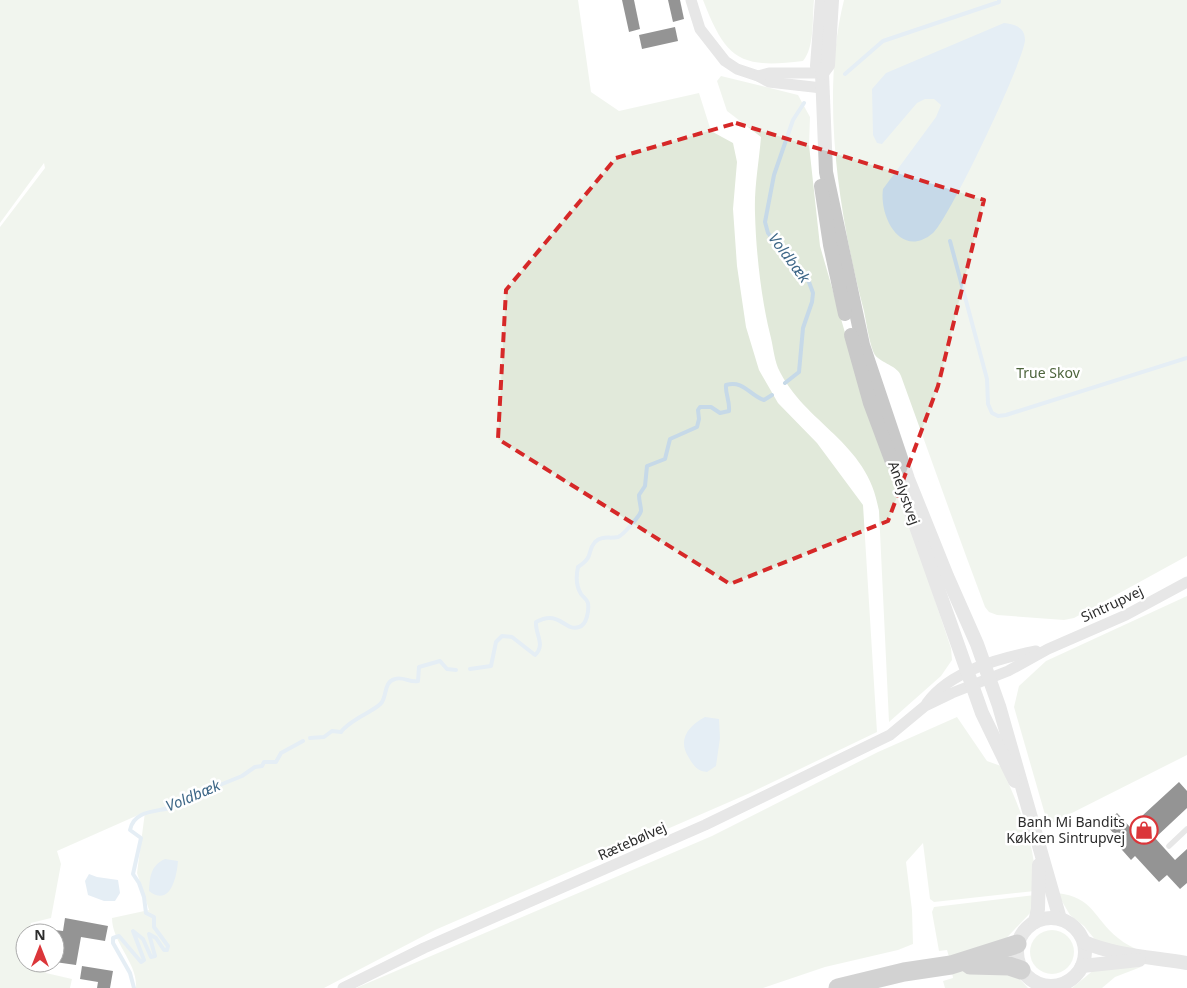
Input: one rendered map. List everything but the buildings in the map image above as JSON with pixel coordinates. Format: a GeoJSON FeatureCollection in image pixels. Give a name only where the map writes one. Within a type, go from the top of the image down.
{"type":"FeatureCollection","features":[{"type":"Feature","properties":{"kind":"highway"},"geometry":{"type":"LineString","coordinates":[[838,988],[904,972],[951,965],[1017,944]]}},
{"type":"Feature","properties":{"kind":"highway"},"geometry":{"type":"LineString","coordinates":[[951,965],[1009,966],[1021,970]]}},
{"type":"Feature","properties":{"kind":"street"},"geometry":{"type":"LineString","coordinates":[[691,0],[700,29],[720,57],[737,69],[758,76],[768,82],[822,88]]}},
{"type":"Feature","properties":{"kind":"street","name":"Anelystvej"},"geometry":{"type":"LineString","coordinates":[[822,0],[817,66],[822,73],[826,172],[835,207],[850,296],[880,399],[931,539],[987,672],[1010,740],[1060,919]]}},
{"type":"Feature","properties":{"kind":"street","name":"Anelystvej"},"geometry":{"type":"LineString","coordinates":[[822,73],[828,65],[832,0]]}},
{"type":"Feature","properties":{"kind":"street"},"geometry":{"type":"LineString","coordinates":[[758,76],[769,73],[822,73]]}},
{"type":"Feature","properties":{"kind":"street","name":"Anelystvej"},"geometry":{"type":"LineString","coordinates":[[826,172],[820,179],[830,245],[854,347],[870,403],[970,679],[997,747],[1027,804]]}},
{"type":"Feature","properties":{"kind":"street","name":"Sintrupvej"},"geometry":{"type":"LineString","coordinates":[[970,679],[987,672],[1002,658],[1048,649],[1126,615],[1187,582]]}},
{"type":"Feature","properties":{"kind":"street","name":"Rætebølvej"},"geometry":{"type":"LineString","coordinates":[[343,988],[424,948],[705,825],[890,735],[925,706],[947,682],[970,679]]}},
{"type":"Feature","properties":{"kind":"street","name":"Anelystvej"},"geometry":{"type":"LineString","coordinates":[[1035,922],[1039,893],[1039,847]]}},
{"type":"Feature","properties":{"kind":"street"},"geometry":{"type":"LineString","coordinates":[[1084,942],[1085,950],[1082,966],[1071,980],[1060,987],[1037,986],[1021,970],[1016,953],[1017,944],[1024,931],[1035,922],[1047,918],[1060,919],[1074,928],[1084,942],[1095,948],[1149,959],[1187,963]]}},
{"type":"Feature","properties":{"kind":"street"},"geometry":{"type":"LineString","coordinates":[[1082,966],[1149,959]]}},
{"type":"Feature","properties":{"kind":"lane"},"geometry":{"type":"LineString","coordinates":[[1169,846],[1187,829]]}},
{"type":"Feature","properties":{"kind":"highlighted area"},"geometry":{"type":"Polygon","coordinates":[[[736,123],[984,200],[938,386],[888,521],[730,584],[498,439],[506,290],[616,158],[736,123]]]}},
{"type":"Feature","properties":{"kind":"green space"},"geometry":{"type":"Polygon","coordinates":[[[0,0],[578,0],[591,92],[619,111],[699,93],[711,131],[733,143],[737,162],[733,209],[737,266],[746,327],[759,370],[778,403],[817,443],[863,505],[877,732],[750,793],[435,930],[324,988],[136,988],[133,970],[116,936],[112,918],[149,910],[137,873],[145,812],[57,851],[61,864],[51,918],[31,923],[15,923],[15,973],[46,973],[72,979],[70,988],[0,988],[0,227],[45,168],[44,163],[0,223],[0,0]]]}},
{"type":"Feature","properties":{"kind":"green space"},"geometry":{"type":"Polygon","coordinates":[[[703,0],[814,0],[811,40],[807,55],[803,61],[781,63],[749,61],[738,56],[719,36],[703,0]]]}},
{"type":"Feature","properties":{"kind":"green space","name":"True Skov"},"geometry":{"type":"Polygon","coordinates":[[[844,0],[1187,0],[1187,556],[1074,618],[1064,620],[997,615],[989,612],[985,607],[901,376],[897,370],[878,358],[873,351],[847,236],[836,156],[833,76],[837,37],[844,0]]]}},
{"type":"Feature","properties":{"kind":"green space"},"geometry":{"type":"Polygon","coordinates":[[[721,76],[798,95],[810,117],[809,145],[820,246],[867,409],[896,483],[951,648],[952,660],[941,676],[889,722],[879,511],[873,487],[862,467],[849,450],[804,405],[790,388],[778,368],[764,305],[756,243],[755,194],[761,137],[727,111],[717,81],[721,76]]]}},
{"type":"Feature","properties":{"kind":"green space"},"geometry":{"type":"Polygon","coordinates":[[[1187,596],[1187,755],[1048,825],[1014,707],[1019,686],[1046,661],[1187,596]]]}},
{"type":"Feature","properties":{"kind":"green space"},"geometry":{"type":"Polygon","coordinates":[[[957,717],[987,761],[1001,766],[1026,827],[1033,858],[1035,891],[934,902],[930,899],[923,843],[906,862],[912,910],[913,944],[898,950],[825,967],[763,988],[356,988],[712,836],[878,752],[957,717]]]}},
{"type":"Feature","properties":{"kind":"green space"},"geometry":{"type":"Polygon","coordinates":[[[1057,893],[1079,899],[1092,909],[1118,938],[1142,952],[1097,942],[1084,926],[1070,915],[1057,893]]]}},
{"type":"Feature","properties":{"kind":"green space"},"geometry":{"type":"Polygon","coordinates":[[[1035,895],[1032,911],[999,946],[949,957],[947,950],[939,951],[932,912],[934,907],[1035,895]]]}},
{"type":"Feature","properties":{"kind":"green space"},"geometry":{"type":"Polygon","coordinates":[[[1056,930],[1068,936],[1073,943],[1073,961],[1068,968],[1061,973],[1048,974],[1040,971],[1033,964],[1030,948],[1033,940],[1040,933],[1056,930]]]}},
{"type":"Feature","properties":{"kind":"green space"},"geometry":{"type":"Polygon","coordinates":[[[1141,967],[1115,977],[1102,988],[1072,988],[1095,969],[1141,967]]]}},
{"type":"Feature","properties":{"kind":"green space"},"geometry":{"type":"Polygon","coordinates":[[[990,969],[1016,975],[1028,988],[945,988],[943,981],[953,978],[952,972],[990,969]]]}},
{"type":"Feature","properties":{"kind":"water"},"geometry":{"type":"Polygon","coordinates":[[[1004,23],[1015,25],[1021,29],[1025,40],[1000,107],[985,139],[942,222],[933,233],[922,240],[911,241],[902,238],[894,232],[889,222],[883,200],[883,189],[936,117],[941,105],[934,99],[925,99],[917,103],[882,144],[877,143],[873,135],[872,89],[886,73],[1004,23]]]}},
{"type":"Feature","properties":{"kind":"water"},"geometry":{"type":"Polygon","coordinates":[[[705,717],[719,719],[720,738],[716,766],[707,772],[701,771],[694,766],[684,745],[684,739],[689,729],[705,717]]]}},
{"type":"Feature","properties":{"kind":"water"},"geometry":{"type":"Polygon","coordinates":[[[165,859],[178,861],[176,874],[168,893],[157,895],[149,891],[151,877],[156,865],[165,859]]]}},
{"type":"Feature","properties":{"kind":"water"},"geometry":{"type":"Polygon","coordinates":[[[89,874],[118,880],[120,893],[115,901],[104,901],[88,895],[85,881],[89,874]]]}},
{"type":"Feature","properties":{"kind":"waterway","name":"Voldbæk"},"geometry":{"type":"LineString","coordinates":[[845,74],[883,41],[999,2],[999,0]]}},
{"type":"Feature","properties":{"kind":"waterway","name":"Voldbæk"},"geometry":{"type":"LineString","coordinates":[[785,383],[799,372],[803,328],[812,302],[813,293],[809,282],[768,233],[765,222],[774,175],[793,120],[804,103]]}},
{"type":"Feature","properties":{"kind":"waterway"},"geometry":{"type":"LineString","coordinates":[[950,241],[987,379],[988,404],[992,413],[998,416],[1187,358]]}},
{"type":"Feature","properties":{"kind":"waterway","name":"Voldbæk"},"geometry":{"type":"LineString","coordinates":[[470,669],[491,666],[496,642],[502,636],[512,637],[535,655],[540,647],[536,622],[551,618],[574,628],[582,626],[587,617],[588,606],[578,588],[578,567],[587,560],[592,545],[595,542],[603,538],[620,536],[638,517],[641,511],[639,495],[645,486],[647,466],[665,459],[670,439],[697,427],[699,419],[698,410],[700,407],[711,407],[720,413],[729,411],[726,385],[742,386],[764,400],[772,395]]}},
{"type":"Feature","properties":{"kind":"waterway","name":"Voldbæk"},"geometry":{"type":"LineString","coordinates":[[310,738],[324,737],[332,731],[341,732],[345,727],[380,705],[384,699],[387,685],[391,681],[398,678],[418,681],[419,667],[440,661],[447,669],[456,670]]}},
{"type":"Feature","properties":{"kind":"waterway","name":"Voldbæk"},"geometry":{"type":"LineString","coordinates":[[134,988],[130,973],[113,943],[113,938],[119,936],[141,962],[144,960],[133,931],[143,939],[151,957],[155,956],[149,934],[156,938],[164,950],[167,950],[168,946],[154,927],[154,917],[146,913],[144,897],[139,883],[133,874],[141,838],[130,830],[132,823],[142,815],[173,807],[177,801],[199,797],[205,791],[242,776],[255,767],[262,766],[264,762],[276,762],[281,753],[303,741]]}},
{"type":"Feature","properties":{"kind":"place","name":"Banh Mi Bandits Køkken Sintrupvej"},"geometry":{"type":"Point","coordinates":[1144,830]}}]}
